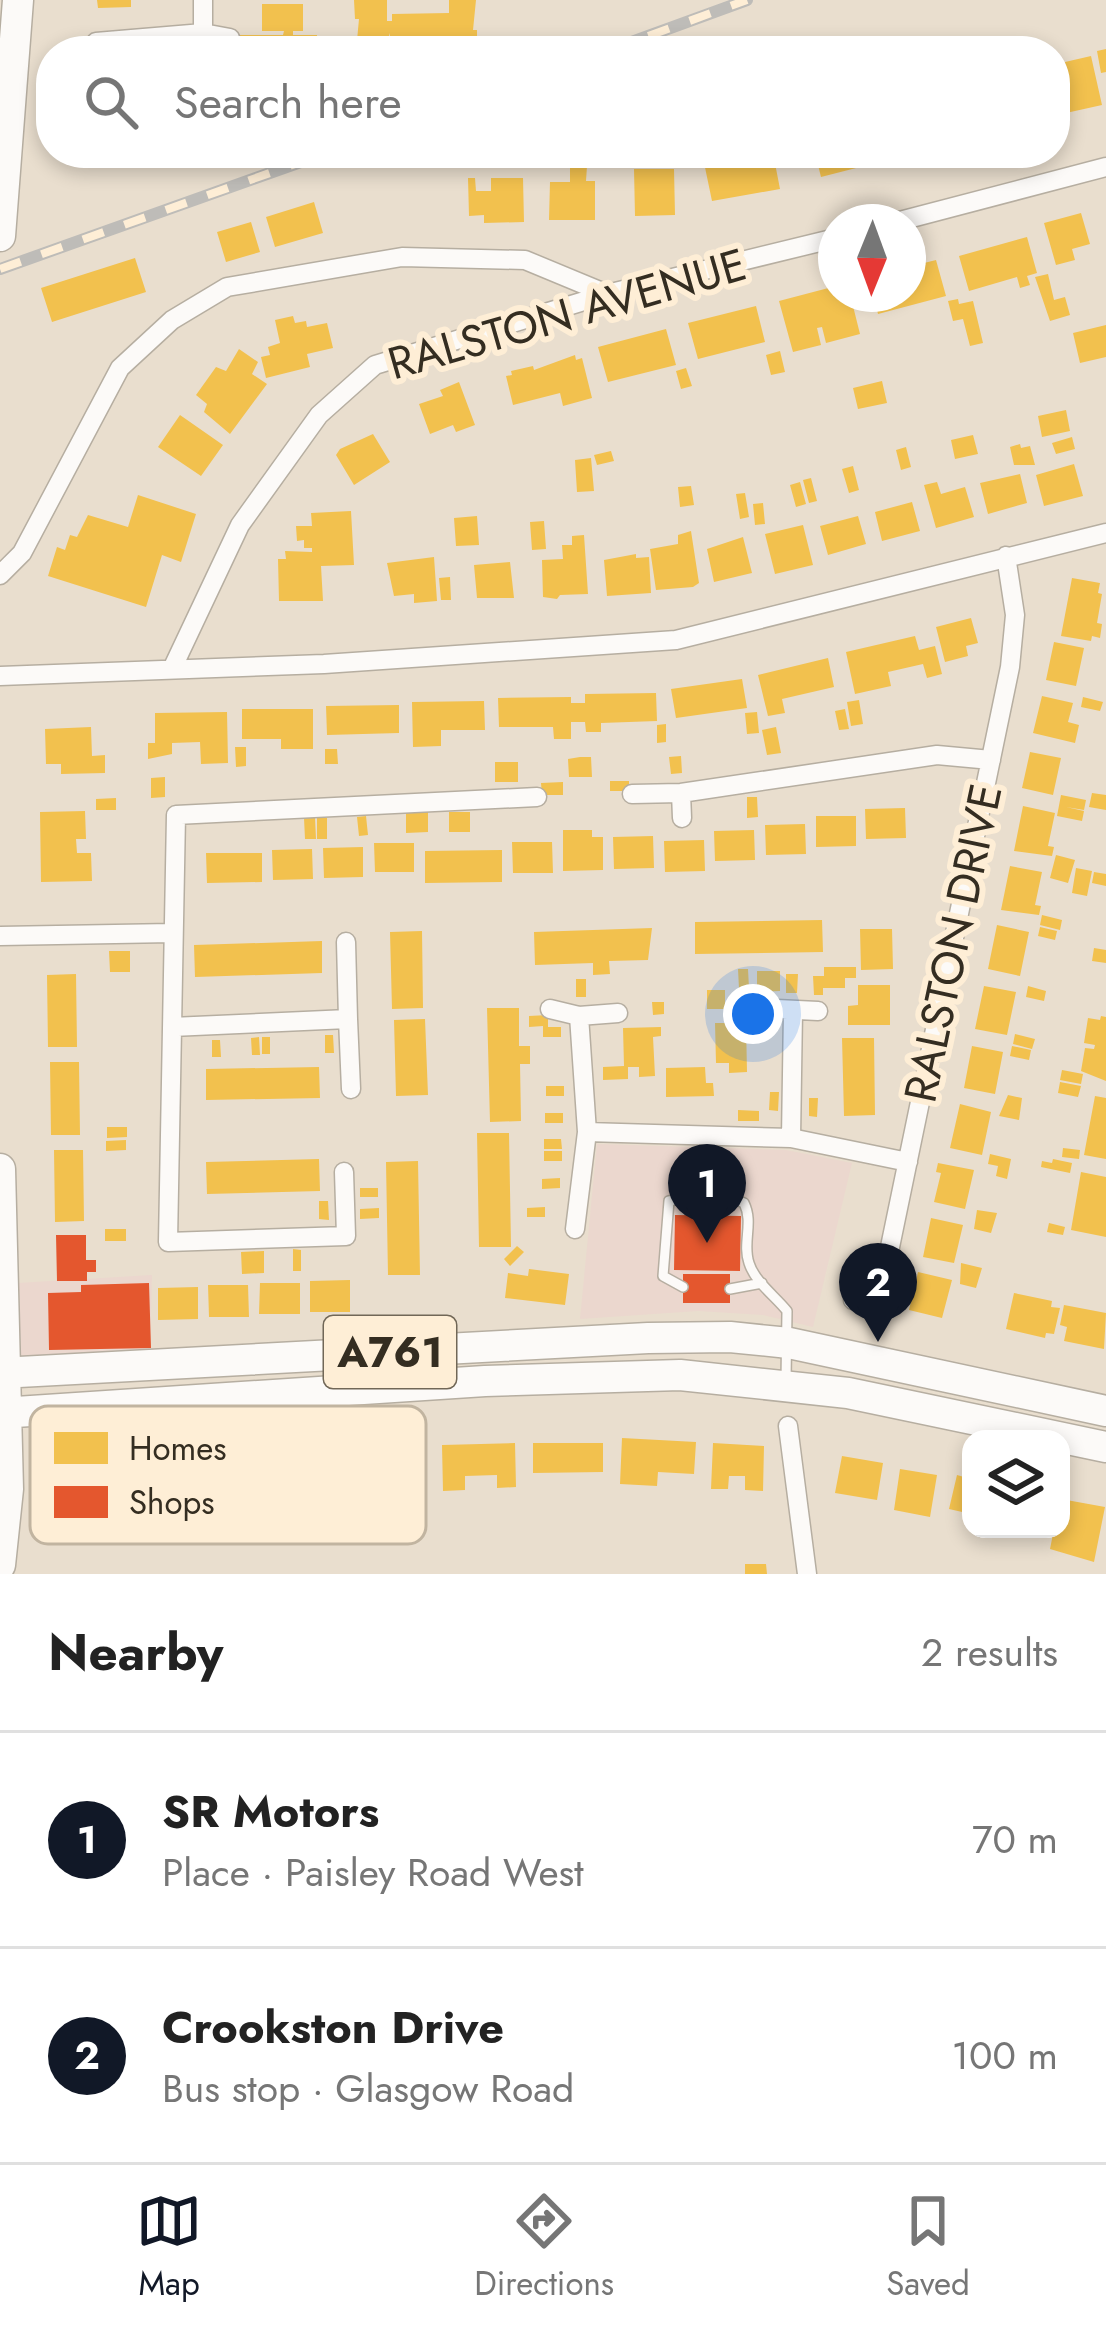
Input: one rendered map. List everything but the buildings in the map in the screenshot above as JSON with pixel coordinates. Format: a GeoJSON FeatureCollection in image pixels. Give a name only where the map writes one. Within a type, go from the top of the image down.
{"type":"FeatureCollection","features":[{"type":"Feature","properties":{"kind":"main road"},"geometry":{"type":"LineString","coordinates":[[0,236],[18,0]]}},
{"type":"Feature","properties":{"kind":"main road"},"geometry":{"type":"LineString","coordinates":[[0,1169],[8,1489],[0,1565]]}},
{"type":"Feature","properties":{"kind":"main road","name":"A761"},"geometry":{"type":"LineString","coordinates":[[3,1373],[730,1337],[781,1342],[1106,1411]]}},
{"type":"Feature","properties":{"kind":"main road"},"geometry":{"type":"LineString","coordinates":[[603,1341],[606,1376]]}},
{"type":"Feature","properties":{"kind":"main road","name":"A761"},"geometry":{"type":"LineString","coordinates":[[118,1406],[680,1375],[870,1398],[1106,1447]]}},
{"type":"Feature","properties":{"kind":"street"},"geometry":{"type":"LineString","coordinates":[[202,0],[203,33]]}},
{"type":"Feature","properties":{"kind":"street"},"geometry":{"type":"LineString","coordinates":[[167,36],[219,36]]}},
{"type":"Feature","properties":{"kind":"street"},"geometry":{"type":"LineString","coordinates":[[926,214],[1106,166]]}},
{"type":"Feature","properties":{"kind":"street","name":"RALSTON AVENUE"},"geometry":{"type":"LineString","coordinates":[[172,669],[240,525],[319,416],[375,365],[607,294],[818,242]]}},
{"type":"Feature","properties":{"kind":"street"},"geometry":{"type":"LineString","coordinates":[[0,575],[22,553],[120,368],[172,320],[227,287],[402,257],[526,260],[607,294]]}},
{"type":"Feature","properties":{"kind":"street"},"geometry":{"type":"LineString","coordinates":[[0,676],[324,664],[676,640],[1106,532]]}},
{"type":"Feature","properties":{"kind":"street","name":"RALSTON DRIVE"},"geometry":{"type":"LineString","coordinates":[[853,1300],[878,1305],[991,760],[1015,615],[1006,556]]}},
{"type":"Feature","properties":{"kind":"street"},"geometry":{"type":"LineString","coordinates":[[632,794],[680,793],[937,755],[991,760]]}},
{"type":"Feature","properties":{"kind":"street"},"geometry":{"type":"LineString","coordinates":[[680,793],[682,818]]}},
{"type":"Feature","properties":{"kind":"street"},"geometry":{"type":"LineString","coordinates":[[344,1172],[346,1237],[168,1242],[176,814],[537,797]]}},
{"type":"Feature","properties":{"kind":"street"},"geometry":{"type":"LineString","coordinates":[[508,799],[509,821]]}},
{"type":"Feature","properties":{"kind":"street"},"geometry":{"type":"LineString","coordinates":[[0,935],[172,933]]}},
{"type":"Feature","properties":{"kind":"street"},"geometry":{"type":"LineString","coordinates":[[346,942],[352,1089]]}},
{"type":"Feature","properties":{"kind":"street"},"geometry":{"type":"LineString","coordinates":[[739,1007],[818,1010]]}},
{"type":"Feature","properties":{"kind":"street"},"geometry":{"type":"LineString","coordinates":[[550,1009],[579,1016],[618,1013]]}},
{"type":"Feature","properties":{"kind":"street"},"geometry":{"type":"LineString","coordinates":[[791,1138],[793,1011]]}},
{"type":"Feature","properties":{"kind":"street"},"geometry":{"type":"LineString","coordinates":[[575,1228],[587,1132],[579,1016]]}},
{"type":"Feature","properties":{"kind":"street"},"geometry":{"type":"LineString","coordinates":[[172,1027],[348,1019]]}},
{"type":"Feature","properties":{"kind":"street"},"geometry":{"type":"LineString","coordinates":[[587,1132],[791,1138],[908,1162]]}},
{"type":"Feature","properties":{"kind":"street"},"geometry":{"type":"LineString","coordinates":[[788,1426],[807,1574]]}},
{"type":"Feature","properties":{"kind":"lane"},"geometry":{"type":"LineString","coordinates":[[683,1288],[663,1276],[669,1201],[716,1192],[744,1203],[750,1215],[746,1259],[787,1311],[781,1342],[785,1385]]}},
{"type":"Feature","properties":{"kind":"lane"},"geometry":{"type":"LineString","coordinates":[[730,1289],[762,1283]]}},
{"type":"Feature","properties":{"kind":"shaded area"},"geometry":{"type":"Polygon","coordinates":[[[597,1144],[786,1150],[852,1163],[813,1327],[763,1315],[698,1311],[580,1319],[597,1144]]]}},
{"type":"Feature","properties":{"kind":"shaded area"},"geometry":{"type":"Polygon","coordinates":[[[152,1275],[150,1351],[0,1360],[0,1284],[152,1275]]]}},
{"type":"Feature","properties":{"kind":"railway"},"geometry":{"type":"LineString","coordinates":[[648,36],[747,0]]}},
{"type":"Feature","properties":{"kind":"railway"},"geometry":{"type":"LineString","coordinates":[[0,269],[284,168]]}},
{"type":"Feature","properties":{"kind":"place","name":"SR Motors"},"geometry":{"type":"Point","coordinates":[707,1243]}},
{"type":"Feature","properties":{"kind":"place","name":"Crookston Drive"},"geometry":{"type":"Point","coordinates":[878,1342]}}]}
